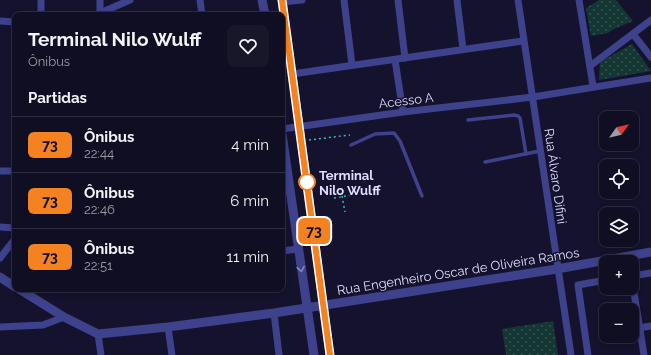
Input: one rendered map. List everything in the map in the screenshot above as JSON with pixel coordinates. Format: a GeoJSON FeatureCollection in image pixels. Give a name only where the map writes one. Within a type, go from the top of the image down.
{"type":"FeatureCollection","features":[{"type":"Feature","properties":{"kind":"street"},"geometry":{"type":"LineString","coordinates":[[41,0],[41,12]]}},
{"type":"Feature","properties":{"kind":"street"},"geometry":{"type":"LineString","coordinates":[[100,0],[100,12]]}},
{"type":"Feature","properties":{"kind":"street"},"geometry":{"type":"LineString","coordinates":[[104,12],[130,0]]}},
{"type":"Feature","properties":{"kind":"street"},"geometry":{"type":"LineString","coordinates":[[200,0],[202,12]]}},
{"type":"Feature","properties":{"kind":"street"},"geometry":{"type":"LineString","coordinates":[[262,0],[264,12]]}},
{"type":"Feature","properties":{"kind":"street"},"geometry":{"type":"LineString","coordinates":[[284,12],[282,1],[302,0]]}},
{"type":"Feature","properties":{"kind":"street"},"geometry":{"type":"LineString","coordinates":[[344,0],[352,65]]}},
{"type":"Feature","properties":{"kind":"street"},"geometry":{"type":"LineString","coordinates":[[398,0],[405,58]]}},
{"type":"Feature","properties":{"kind":"street"},"geometry":{"type":"LineString","coordinates":[[457,0],[464,49]]}},
{"type":"Feature","properties":{"kind":"street","name":"Rua Álvaro Difini"},"geometry":{"type":"LineString","coordinates":[[518,0],[571,355]]}},
{"type":"Feature","properties":{"kind":"street"},"geometry":{"type":"LineString","coordinates":[[581,1],[593,86]]}},
{"type":"Feature","properties":{"kind":"street"},"geometry":{"type":"LineString","coordinates":[[590,66],[651,20]]}},
{"type":"Feature","properties":{"kind":"street"},"geometry":{"type":"LineString","coordinates":[[0,21],[12,22]]}},
{"type":"Feature","properties":{"kind":"street"},"geometry":{"type":"LineString","coordinates":[[285,23],[330,355]]}},
{"type":"Feature","properties":{"kind":"street"},"geometry":{"type":"LineString","coordinates":[[632,34],[651,57]]}},
{"type":"Feature","properties":{"kind":"street"},"geometry":{"type":"LineString","coordinates":[[292,74],[523,41]]}},
{"type":"Feature","properties":{"kind":"street"},"geometry":{"type":"LineString","coordinates":[[395,60],[403,112]]}},
{"type":"Feature","properties":{"kind":"street","name":"Acesso A"},"geometry":{"type":"LineString","coordinates":[[285,129],[403,112],[533,97],[593,86],[651,78]]}},
{"type":"Feature","properties":{"kind":"street"},"geometry":{"type":"LineString","coordinates":[[285,154],[314,355]]}},
{"type":"Feature","properties":{"kind":"street"},"geometry":{"type":"LineString","coordinates":[[0,171],[12,172]]}},
{"type":"Feature","properties":{"kind":"street"},"geometry":{"type":"LineString","coordinates":[[294,213],[311,211]]}},
{"type":"Feature","properties":{"kind":"street"},"geometry":{"type":"LineString","coordinates":[[0,227],[12,228]]}},
{"type":"Feature","properties":{"kind":"street"},"geometry":{"type":"LineString","coordinates":[[0,258],[12,243]]}},
{"type":"Feature","properties":{"kind":"street"},"geometry":{"type":"LineString","coordinates":[[285,251],[298,249]]}},
{"type":"Feature","properties":{"kind":"street","name":"Rua Engenheiro Oscar de Oliveira Ramos"},"geometry":{"type":"LineString","coordinates":[[98,334],[168,327],[274,313],[557,269],[651,252]]}},
{"type":"Feature","properties":{"kind":"street"},"geometry":{"type":"LineString","coordinates":[[639,275],[651,273]]}},
{"type":"Feature","properties":{"kind":"street"},"geometry":{"type":"LineString","coordinates":[[0,278],[12,285]]}},
{"type":"Feature","properties":{"kind":"street"},"geometry":{"type":"LineString","coordinates":[[588,355],[578,285],[599,281]]}},
{"type":"Feature","properties":{"kind":"street"},"geometry":{"type":"LineString","coordinates":[[24,292],[98,334],[101,355]]}},
{"type":"Feature","properties":{"kind":"street"},"geometry":{"type":"LineString","coordinates":[[634,295],[644,355]]}},
{"type":"Feature","properties":{"kind":"street"},"geometry":{"type":"LineString","coordinates":[[274,313],[279,355]]}},
{"type":"Feature","properties":{"kind":"street"},"geometry":{"type":"LineString","coordinates":[[0,327],[43,326],[64,316]]}},
{"type":"Feature","properties":{"kind":"street"},"geometry":{"type":"LineString","coordinates":[[640,328],[651,326]]}},
{"type":"Feature","properties":{"kind":"street"},"geometry":{"type":"LineString","coordinates":[[168,327],[172,355]]}},
{"type":"Feature","properties":{"kind":"lane"},"geometry":{"type":"LineString","coordinates":[[468,120],[514,115],[518,116],[520,118],[526,154]]}},
{"type":"Feature","properties":{"kind":"lane"},"geometry":{"type":"LineString","coordinates":[[352,145],[375,134],[394,133],[400,141],[422,196]]}},
{"type":"Feature","properties":{"kind":"lane"},"geometry":{"type":"LineString","coordinates":[[485,162],[540,151]]}},
{"type":"Feature","properties":{"kind":"path"},"geometry":{"type":"LineString","coordinates":[[301,142],[350,135]]}},
{"type":"Feature","properties":{"kind":"path"},"geometry":{"type":"LineString","coordinates":[[334,198],[351,195]]}},
{"type":"Feature","properties":{"kind":"path"},"geometry":{"type":"LineString","coordinates":[[342,196],[344,212]]}},
{"type":"Feature","properties":{"kind":"green space"},"geometry":{"type":"Polygon","coordinates":[[[599,0],[616,0],[633,21],[608,33],[591,36],[586,8],[599,0]]]}},
{"type":"Feature","properties":{"kind":"green space"},"geometry":{"type":"Polygon","coordinates":[[[632,44],[651,71],[599,80],[600,62],[632,44]]]}},
{"type":"Feature","properties":{"kind":"green space"},"geometry":{"type":"Polygon","coordinates":[[[553,321],[558,355],[506,355],[502,329],[553,321]]]}},
{"type":"Feature","properties":{"kind":"bus line","name":"73"},"geometry":{"type":"LineString","coordinates":[[282,0],[284,12]]}},
{"type":"Feature","properties":{"kind":"bus line","name":"73"},"geometry":{"type":"LineString","coordinates":[[285,22],[330,355]]}},
{"type":"Feature","properties":{"kind":"place","name":"Terminal Nilo Wulff"},"geometry":{"type":"Point","coordinates":[307,182]}}]}
